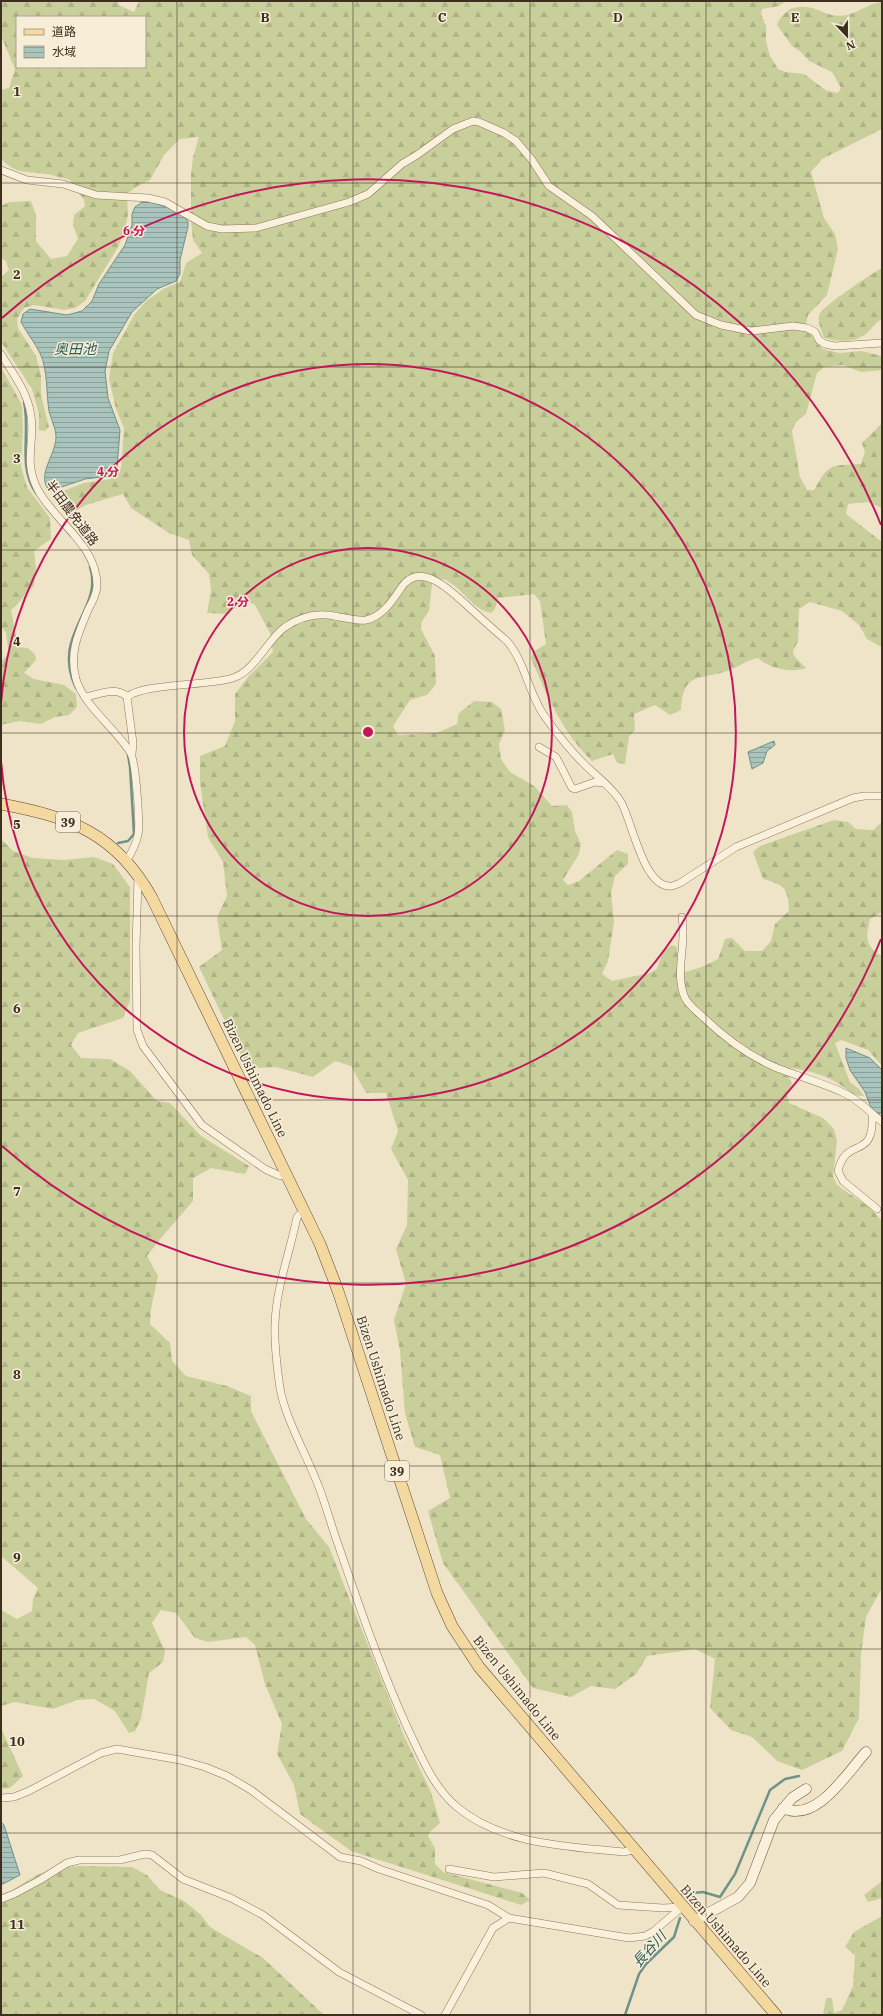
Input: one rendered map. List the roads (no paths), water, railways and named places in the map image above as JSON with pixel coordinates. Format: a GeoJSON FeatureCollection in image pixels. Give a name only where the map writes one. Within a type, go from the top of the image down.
{"type":"FeatureCollection","features":[{"type":"Feature","properties":{"kind":"main road","name":"Bizen Ushimado Line"},"geometry":{"type":"LineString","coordinates":[[1,804],[41,812],[82,827],[127,860],[138,874],[152,898],[320,1244],[338,1291],[437,1592],[452,1626],[479,1667],[682,1907],[776,2015]]}},
{"type":"Feature","properties":{"kind":"street"},"geometry":{"type":"LineString","coordinates":[[1,170],[27,180],[63,184],[96,195],[148,198],[165,202],[199,223],[207,226],[222,229],[256,228],[349,202],[368,194],[402,164],[453,129],[473,121],[504,133],[521,145],[549,186],[592,216],[696,315],[721,324],[751,332],[793,326],[808,328],[815,332],[819,340],[825,344],[835,346],[882,344]]}},
{"type":"Feature","properties":{"kind":"street","name":"半田農免道路"},"geometry":{"type":"LineString","coordinates":[[1,354],[23,389],[28,403],[31,417],[30,468],[32,479],[38,491],[55,515],[89,554],[95,570],[97,586],[93,600],[74,646],[76,681],[86,697],[132,754]]}},
{"type":"Feature","properties":{"kind":"street"},"geometry":{"type":"LineString","coordinates":[[127,697],[130,694],[149,690],[223,681],[236,677],[247,669],[283,628],[294,621],[320,614],[355,620],[366,620],[374,617],[386,607],[403,584],[411,578],[418,576],[429,577],[454,594],[515,651],[543,713],[576,755],[621,802],[627,814],[641,856],[659,882],[668,886],[680,883],[726,852],[806,817],[854,798],[864,796],[882,796]]}},
{"type":"Feature","properties":{"kind":"street"},"geometry":{"type":"LineString","coordinates":[[86,697],[116,691],[123,692],[127,697],[133,743],[132,754],[138,834],[135,845],[127,860]]}},
{"type":"Feature","properties":{"kind":"street"},"geometry":{"type":"LineString","coordinates":[[540,746],[556,757],[572,788],[575,789],[595,782],[604,783]]}},
{"type":"Feature","properties":{"kind":"street"},"geometry":{"type":"LineString","coordinates":[[138,874],[136,947],[137,1030],[143,1046],[202,1125],[265,1169],[278,1175],[288,1177]]}},
{"type":"Feature","properties":{"kind":"street"},"geometry":{"type":"LineString","coordinates":[[682,917],[683,950],[680,975],[682,988],[689,1004],[730,1040],[754,1056],[776,1067],[846,1094],[862,1103],[882,1122]]}},
{"type":"Feature","properties":{"kind":"street"},"geometry":{"type":"LineString","coordinates":[[872,1114],[873,1129],[870,1138],[865,1145],[852,1150],[844,1156],[838,1171],[843,1182],[877,1209]]}},
{"type":"Feature","properties":{"kind":"street"},"geometry":{"type":"LineString","coordinates":[[304,1210],[297,1217],[278,1297],[275,1323],[280,1390],[319,1488],[380,1662],[419,1752],[440,1789],[457,1807],[498,1831],[520,1838],[556,1844],[623,1852],[634,1850]]}},
{"type":"Feature","properties":{"kind":"street"},"geometry":{"type":"LineString","coordinates":[[1,1798],[14,1797],[29,1791],[101,1753],[117,1749],[180,1760],[212,1770],[251,1790],[340,1857],[361,1861],[379,1869],[488,1905],[509,1918],[629,1938],[645,1936],[654,1931],[682,1907]]}},
{"type":"Feature","properties":{"kind":"street"},"geometry":{"type":"LineString","coordinates":[[783,1808],[789,1811],[802,1810],[822,1802],[866,1752]]}},
{"type":"Feature","properties":{"kind":"street"},"geometry":{"type":"LineString","coordinates":[[694,1921],[738,1897],[750,1883],[774,1820],[792,1798],[806,1789]]}},
{"type":"Feature","properties":{"kind":"street"},"geometry":{"type":"LineString","coordinates":[[1,1899],[34,1884],[67,1863],[79,1860],[120,1860],[145,1854],[152,1856],[182,1879],[231,1898],[262,1915],[339,1972],[421,2015]]}},
{"type":"Feature","properties":{"kind":"street"},"geometry":{"type":"LineString","coordinates":[[449,1869],[494,1877],[544,1873],[588,1884],[618,1905],[663,1908],[682,1907]]}},
{"type":"Feature","properties":{"kind":"street"},"geometry":{"type":"LineString","coordinates":[[445,2015],[493,1928],[509,1918]]}},
{"type":"Feature","properties":{"kind":"water","name":"奥田池"},"geometry":{"type":"Polygon","coordinates":[[[142,202],[150,202],[170,208],[182,215],[188,221],[188,227],[180,260],[180,274],[176,281],[157,289],[132,312],[109,351],[105,371],[108,398],[120,430],[117,468],[109,476],[85,479],[50,491],[46,485],[45,472],[53,451],[56,434],[49,411],[46,374],[43,360],[21,322],[23,314],[30,309],[67,315],[82,311],[92,301],[99,284],[125,245],[132,225],[132,214],[135,207],[142,202]]]}},
{"type":"Feature","properties":{"kind":"water"},"geometry":{"type":"Polygon","coordinates":[[[774,741],[775,745],[767,751],[763,763],[752,769],[748,752],[774,741]]]}},
{"type":"Feature","properties":{"kind":"water"},"geometry":{"type":"Polygon","coordinates":[[[846,1048],[870,1058],[882,1070],[882,1112],[879,1114],[872,1110],[865,1092],[850,1070],[846,1058],[846,1048]]]}},
{"type":"Feature","properties":{"kind":"water"},"geometry":{"type":"Polygon","coordinates":[[[1,1822],[4,1825],[20,1875],[1,1885],[1,1822]]]}},
{"type":"Feature","properties":{"kind":"waterway"},"geometry":{"type":"LineString","coordinates":[[24,402],[26,414],[27,472],[30,483],[36,493]]}},
{"type":"Feature","properties":{"kind":"waterway"},"geometry":{"type":"LineString","coordinates":[[47,508],[71,536]]}},
{"type":"Feature","properties":{"kind":"waterway"},"geometry":{"type":"LineString","coordinates":[[76,688],[70,669],[69,653],[78,623],[90,596],[92,582],[90,567]]}},
{"type":"Feature","properties":{"kind":"waterway"},"geometry":{"type":"LineString","coordinates":[[118,843],[128,841],[134,834],[128,755]]}},
{"type":"Feature","properties":{"kind":"waterway"},"geometry":{"type":"LineString","coordinates":[[682,1894],[703,1892],[720,1897],[735,1874],[770,1790],[785,1779],[799,1776]]}},
{"type":"Feature","properties":{"kind":"waterway","name":"長谷川"},"geometry":{"type":"LineString","coordinates":[[625,2015],[639,1974],[646,1964],[674,1937],[680,1918]]}}]}
